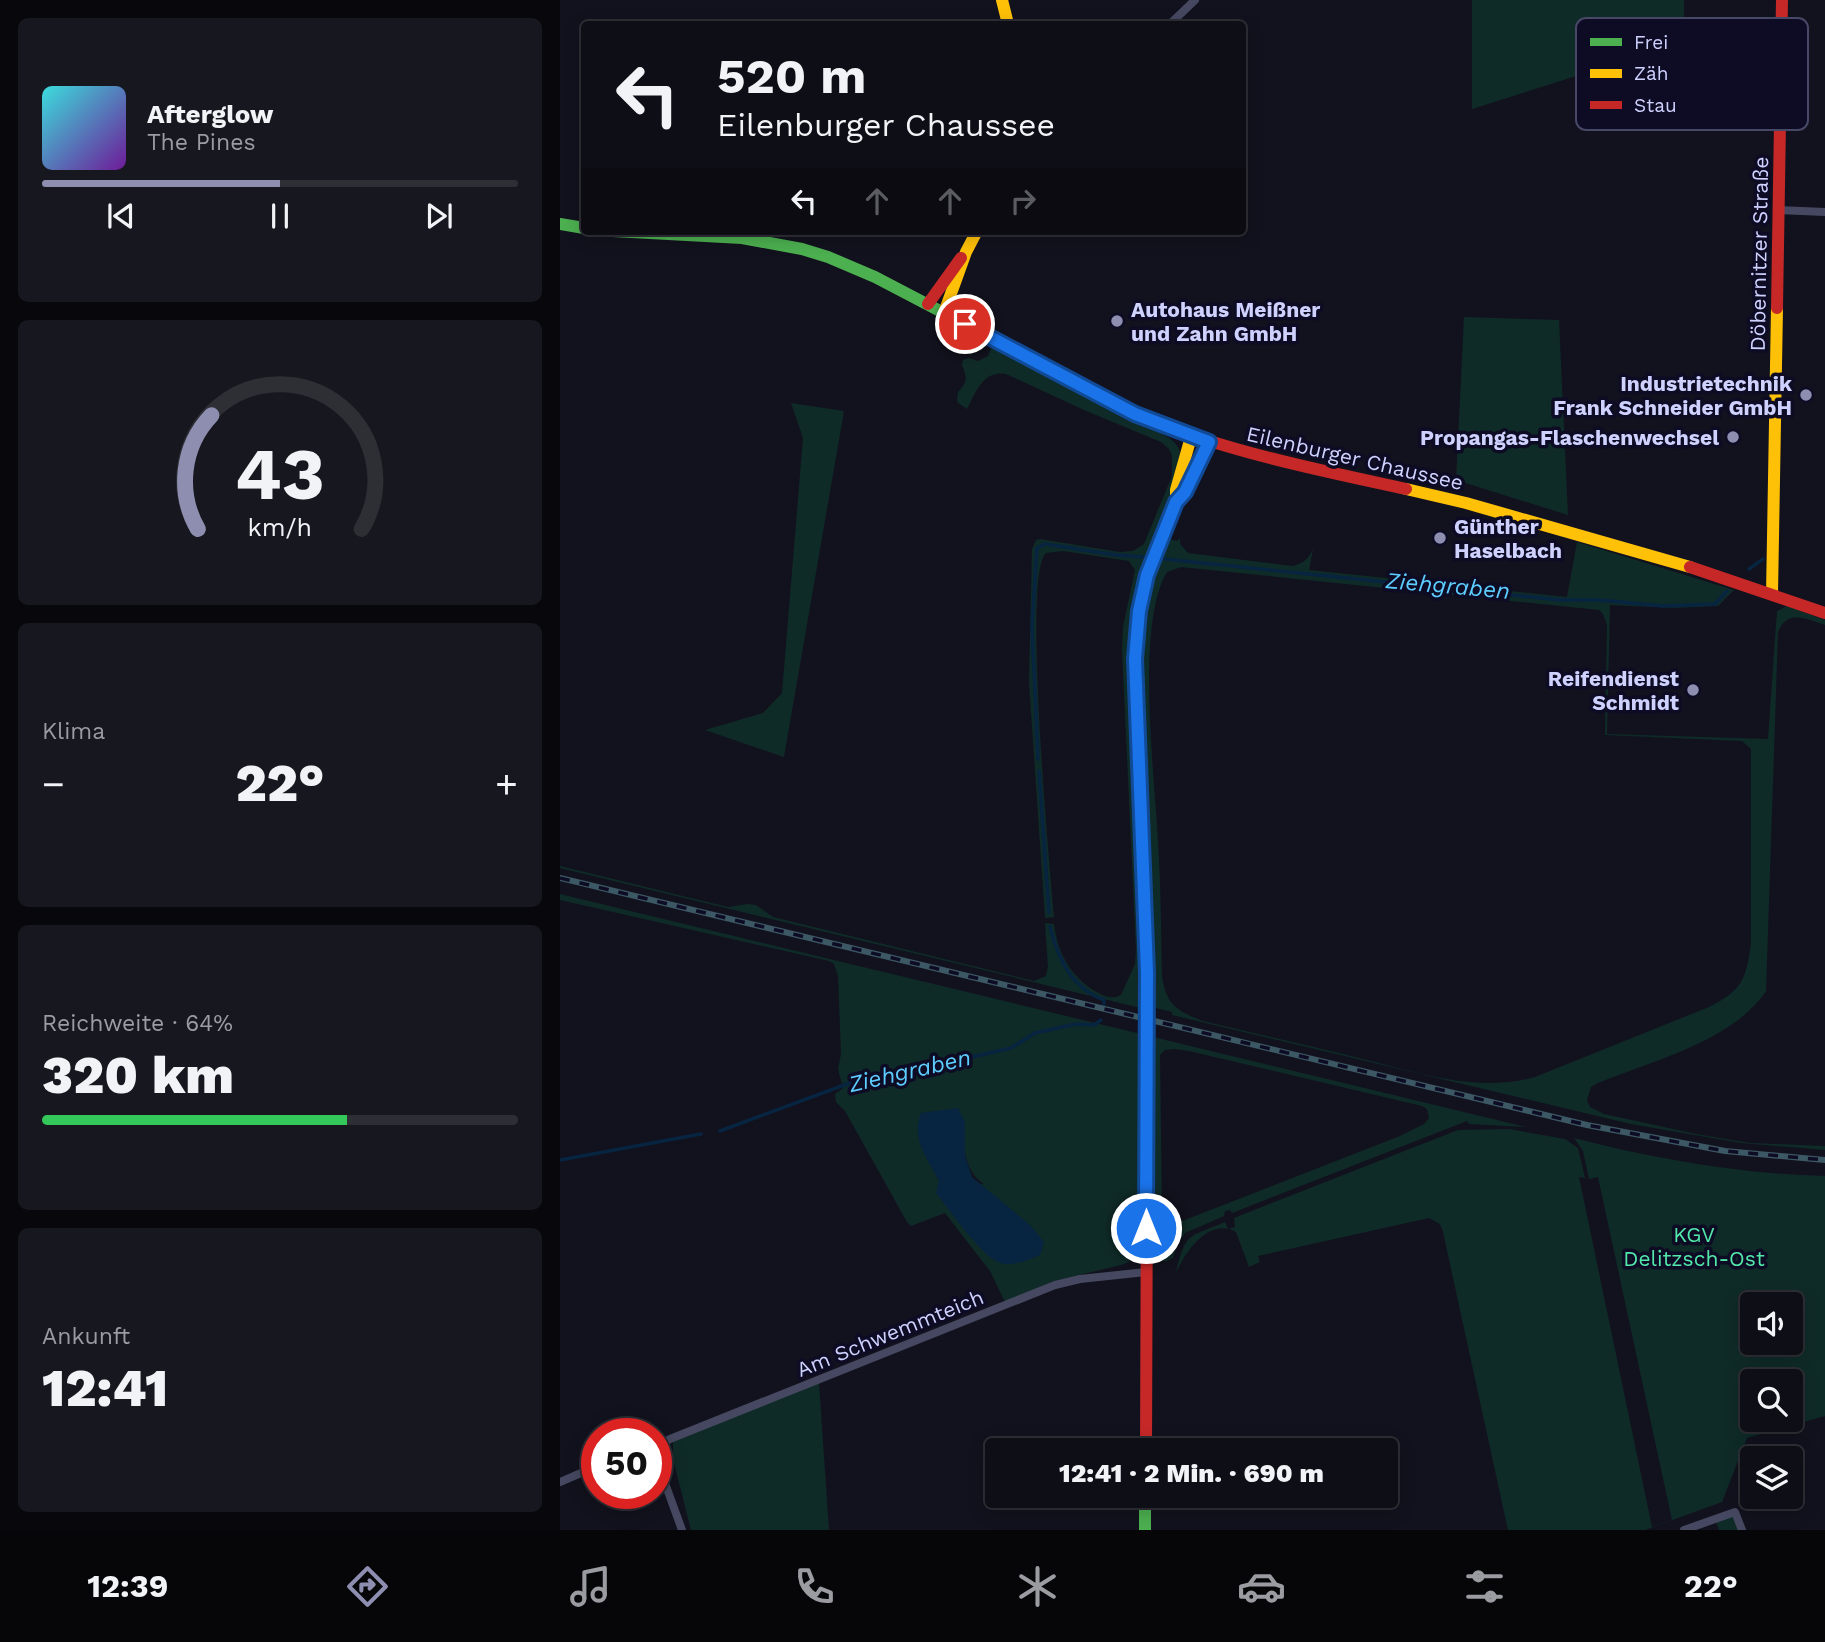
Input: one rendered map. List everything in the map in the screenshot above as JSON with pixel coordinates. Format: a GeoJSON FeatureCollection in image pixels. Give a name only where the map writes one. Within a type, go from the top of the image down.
{"type":"FeatureCollection","features":[{"type":"Feature","properties":{"kind":"main road"},"geometry":{"type":"LineString","coordinates":[[1002,0],[1007,21]]}},
{"type":"Feature","properties":{"kind":"main road","name":"Döbernitzer Straße"},"geometry":{"type":"LineString","coordinates":[[1782,0],[1782,18]]}},
{"type":"Feature","properties":{"kind":"main road","name":"Döbernitzer Straße"},"geometry":{"type":"LineString","coordinates":[[1772,594],[1780,130]]}},
{"type":"Feature","properties":{"kind":"main road"},"geometry":{"type":"LineString","coordinates":[[560,224],[581,228]]}},
{"type":"Feature","properties":{"kind":"main road","name":"Eilenburger Chaussee"},"geometry":{"type":"LineString","coordinates":[[687,235],[742,238],[802,249],[865,273],[1135,414],[1191,437],[1254,455],[1466,502],[1670,560],[1825,612]]}},
{"type":"Feature","properties":{"kind":"main road"},"geometry":{"type":"LineString","coordinates":[[944,313],[975,235]]}},
{"type":"Feature","properties":{"kind":"main road"},"geometry":{"type":"LineString","coordinates":[[928,304],[966,252]]}},
{"type":"Feature","properties":{"kind":"main road"},"geometry":{"type":"LineString","coordinates":[[1146,1438],[1147,960],[1135,659],[1139,611],[1147,575],[1176,502],[1191,437]]}},
{"type":"Feature","properties":{"kind":"main road"},"geometry":{"type":"LineString","coordinates":[[1176,502],[1185,492],[1209,442]]}},
{"type":"Feature","properties":{"kind":"main road"},"geometry":{"type":"LineString","coordinates":[[1145,1530],[1146,1508]]}},
{"type":"Feature","properties":{"kind":"street"},"geometry":{"type":"LineString","coordinates":[[1173,21],[1195,0]]}},
{"type":"Feature","properties":{"kind":"street"},"geometry":{"type":"LineString","coordinates":[[1778,210],[1825,212]]}},
{"type":"Feature","properties":{"kind":"street","name":"Am Schwemmteich"},"geometry":{"type":"LineString","coordinates":[[672,1438],[1055,1285],[1080,1279],[1146,1272]]}},
{"type":"Feature","properties":{"kind":"street"},"geometry":{"type":"LineString","coordinates":[[560,1482],[581,1473]]}},
{"type":"Feature","properties":{"kind":"street"},"geometry":{"type":"LineString","coordinates":[[672,1502],[682,1530]]}},
{"type":"Feature","properties":{"kind":"street"},"geometry":{"type":"LineString","coordinates":[[1684,1530],[1735,1512],[1742,1530]]}},
{"type":"Feature","properties":{"kind":"green space"},"geometry":{"type":"Polygon","coordinates":[[[1472,0],[1684,0],[1684,18],[1576,18],[1576,76],[1472,109],[1472,0]]]}},
{"type":"Feature","properties":{"kind":"green space"},"geometry":{"type":"Polygon","coordinates":[[[1464,317],[1559,320],[1568,515],[1456,480],[1464,317]]]}},
{"type":"Feature","properties":{"kind":"green space"},"geometry":{"type":"Polygon","coordinates":[[[992,346],[1166,436],[1176,444],[1180,452],[1174,491],[1138,591],[1130,642],[1142,967],[1141,1008],[560,868],[728,907],[756,905],[773,917],[1034,981],[1046,976],[1048,967],[1045,923],[1054,924],[1062,954],[1079,979],[1105,996],[1121,995],[1135,964],[1136,949],[1122,650],[1123,627],[1135,570],[1129,561],[1063,551],[1046,553],[1039,573],[1037,665],[1043,786],[1054,917],[1045,918],[1029,682],[1032,549],[1036,540],[1040,539],[1120,552],[1133,551],[1144,544],[1172,476],[1172,456],[1161,442],[1006,374],[991,375],[986,379],[977,389],[967,409],[957,402],[958,392],[966,379],[963,360],[969,358],[978,361],[988,356],[992,346]]]}},
{"type":"Feature","properties":{"kind":"green space"},"geometry":{"type":"Polygon","coordinates":[[[791,403],[844,411],[784,757],[705,730],[763,713],[782,693],[803,438],[791,403]]]}},
{"type":"Feature","properties":{"kind":"green space"},"geometry":{"type":"Polygon","coordinates":[[[1180,538],[1180,544],[1188,553],[1293,566],[1305,560],[1313,549],[1309,570],[1567,597],[1577,542],[1734,590],[1718,606],[1674,608],[1610,605],[1607,734],[1768,739],[1777,611],[1787,606],[1825,620],[1825,625],[1804,618],[1792,618],[1782,625],[1778,632],[1766,991],[1752,1008],[1713,1036],[1690,1048],[1598,1083],[1591,1087],[1587,1100],[1590,1107],[1604,1114],[1696,1134],[1750,1143],[1825,1146],[1825,1150],[1741,1143],[1631,1124],[1172,1015],[1172,1012],[1152,1007],[1141,652],[1146,609],[1156,568],[1166,541],[1177,541],[1180,538]],[[1181,567],[1167,572],[1157,596],[1152,627],[1149,702],[1159,859],[1162,976],[1166,994],[1174,1006],[1203,1021],[1445,1079],[1490,1083],[1535,1077],[1709,1007],[1736,989],[1747,966],[1751,943],[1751,749],[1742,741],[1605,735],[1607,625],[1599,610],[1181,567]]]}},
{"type":"Feature","properties":{"kind":"green space"},"geometry":{"type":"Polygon","coordinates":[[[560,894],[1141,1034],[1141,1193],[1136,1251],[1129,1262],[1054,1281],[1005,1302],[990,1271],[945,1213],[911,1226],[907,1222],[845,1111],[836,1102],[835,1094],[843,1088],[838,1069],[841,1054],[838,976],[834,964],[560,900],[560,894]],[[965,1122],[933,1169],[939,1181],[984,1184],[968,1164],[965,1122]]]}},
{"type":"Feature","properties":{"kind":"green space"},"geometry":{"type":"Polygon","coordinates":[[[1153,1037],[1526,1127],[1469,1124],[1467,1121],[1232,1213],[1230,1210],[1225,1211],[1224,1216],[1185,1233],[1173,1258],[1154,1262],[1153,1037]],[[1165,1050],[1160,1055],[1162,1213],[1167,1223],[1172,1225],[1400,1136],[1424,1124],[1429,1118],[1427,1109],[1422,1106],[1189,1051],[1165,1050]]]}},
{"type":"Feature","properties":{"kind":"green space","name":"KGV Delitzsch-Ost"},"geometry":{"type":"Polygon","coordinates":[[[1509,1129],[1565,1139],[1578,1148],[1585,1178],[1579,1177],[1652,1527],[1672,1520],[1598,1177],[1589,1179],[1583,1151],[1574,1138],[1698,1164],[1825,1176],[1825,1416],[1803,1422],[1803,1369],[1740,1369],[1740,1432],[1768,1432],[1747,1438],[1744,1446],[1740,1446],[1740,1456],[1722,1502],[1645,1530],[1508,1530],[1440,1224],[1429,1218],[1258,1256],[1260,1262],[1249,1267],[1236,1232],[1216,1229],[1199,1239],[1176,1273],[1190,1238],[1225,1222],[1228,1229],[1235,1227],[1234,1218],[1458,1130],[1509,1129]]]}},
{"type":"Feature","properties":{"kind":"green space"},"geometry":{"type":"Polygon","coordinates":[[[819,1383],[829,1530],[691,1530],[673,1459],[673,1442],[819,1383]]]}},
{"type":"Feature","properties":{"kind":"green space"},"geometry":{"type":"Polygon","coordinates":[[[1735,1512],[1742,1530],[1719,1530],[1715,1519],[1735,1512]]]}},
{"type":"Feature","properties":{"kind":"water"},"geometry":{"type":"Polygon","coordinates":[[[958,1108],[965,1122],[965,1156],[972,1177],[1030,1225],[1044,1242],[1040,1255],[1014,1264],[1003,1264],[991,1258],[936,1193],[939,1181],[919,1140],[918,1123],[921,1113],[958,1108]]]}},
{"type":"Feature","properties":{"kind":"waterway","name":"Ziehgraben"},"geometry":{"type":"LineString","coordinates":[[1038,759],[1032,627],[1037,548],[1045,544],[1143,557]]}},
{"type":"Feature","properties":{"kind":"waterway","name":"Ziehgraben"},"geometry":{"type":"LineString","coordinates":[[1164,559],[1561,600],[1599,600],[1663,606],[1715,604],[1727,591]]}},
{"type":"Feature","properties":{"kind":"waterway","name":"Ziehgraben"},"geometry":{"type":"LineString","coordinates":[[1749,569],[1763,559]]}},
{"type":"Feature","properties":{"kind":"waterway","name":"Ziehgraben"},"geometry":{"type":"LineString","coordinates":[[1039,771],[1049,913]]}},
{"type":"Feature","properties":{"kind":"waterway","name":"Ziehgraben"},"geometry":{"type":"LineString","coordinates":[[1050,927],[1057,950],[1068,971],[1083,988],[1104,1000],[1104,1004]]}},
{"type":"Feature","properties":{"kind":"waterway","name":"Ziehgraben"},"geometry":{"type":"LineString","coordinates":[[720,1131],[855,1081],[871,1080],[1011,1048],[1035,1033],[1076,1024],[1094,1025],[1101,1020]]}},
{"type":"Feature","properties":{"kind":"waterway","name":"Ziehgraben"},"geometry":{"type":"LineString","coordinates":[[560,1160],[701,1134]]}},
{"type":"Feature","properties":{"kind":"railway"},"geometry":{"type":"LineString","coordinates":[[560,878],[1587,1125],[1725,1151],[1825,1160]]}},
{"type":"Feature","properties":{"kind":"traffic: fast"},"geometry":{"type":"LineString","coordinates":[[560,224],[581,228]]}},
{"type":"Feature","properties":{"kind":"traffic: fast"},"geometry":{"type":"LineString","coordinates":[[687,235],[742,238],[802,249],[828,257],[875,277],[1147,419]]}},
{"type":"Feature","properties":{"kind":"traffic: fast"},"geometry":{"type":"LineString","coordinates":[[1145,1508],[1145,1530]]}},
{"type":"Feature","properties":{"kind":"traffic: slow"},"geometry":{"type":"LineString","coordinates":[[1002,0],[1007,21]]}},
{"type":"Feature","properties":{"kind":"traffic: slow"},"geometry":{"type":"LineString","coordinates":[[944,313],[975,235]]}},
{"type":"Feature","properties":{"kind":"traffic: slow"},"geometry":{"type":"LineString","coordinates":[[1772,594],[1777,308]]}},
{"type":"Feature","properties":{"kind":"traffic: slow"},"geometry":{"type":"LineString","coordinates":[[1176,502],[1176,490],[1191,437]]}},
{"type":"Feature","properties":{"kind":"traffic: slow"},"geometry":{"type":"LineString","coordinates":[[1406,489],[1466,503],[1690,567]]}},
{"type":"Feature","properties":{"kind":"traffic: slow"},"geometry":{"type":"LineString","coordinates":[[1136,651],[1147,972],[1147,1162]]}},
{"type":"Feature","properties":{"kind":"traffic: jam"},"geometry":{"type":"LineString","coordinates":[[1782,0],[1782,18]]}},
{"type":"Feature","properties":{"kind":"traffic: jam"},"geometry":{"type":"LineString","coordinates":[[1777,308],[1780,130]]}},
{"type":"Feature","properties":{"kind":"traffic: jam"},"geometry":{"type":"LineString","coordinates":[[928,304],[961,258]]}},
{"type":"Feature","properties":{"kind":"traffic: jam"},"geometry":{"type":"LineString","coordinates":[[1147,419],[1242,451],[1406,489]]}},
{"type":"Feature","properties":{"kind":"traffic: jam"},"geometry":{"type":"LineString","coordinates":[[1136,651],[1139,611],[1147,575],[1176,502],[1185,493],[1208,442]]}},
{"type":"Feature","properties":{"kind":"traffic: jam"},"geometry":{"type":"LineString","coordinates":[[1690,567],[1825,613]]}},
{"type":"Feature","properties":{"kind":"traffic: jam"},"geometry":{"type":"LineString","coordinates":[[1146,1438],[1147,1162]]}},
{"type":"Feature","properties":{"kind":"place","name":"Autohaus Meißner und Zahn GmbH"},"geometry":{"type":"Point","coordinates":[1117,321]}},
{"type":"Feature","properties":{"kind":"place","name":"Industrietechnik Frank Schneider GmbH"},"geometry":{"type":"Point","coordinates":[1806,395]}},
{"type":"Feature","properties":{"kind":"place","name":"Propangas-Flaschenwechsel"},"geometry":{"type":"Point","coordinates":[1733,437]}},
{"type":"Feature","properties":{"kind":"place","name":"Günther Haselbach"},"geometry":{"type":"Point","coordinates":[1440,538]}},
{"type":"Feature","properties":{"kind":"place","name":"Reifendienst Schmidt"},"geometry":{"type":"Point","coordinates":[1693,690]}},
{"type":"Feature","properties":{"kind":"route"},"geometry":{"type":"LineString","coordinates":[[965,324],[1135,414],[1209,442],[1185,492],[1176,502],[1152,561],[1136,632],[1147,972],[1146,1228]]}}]}
